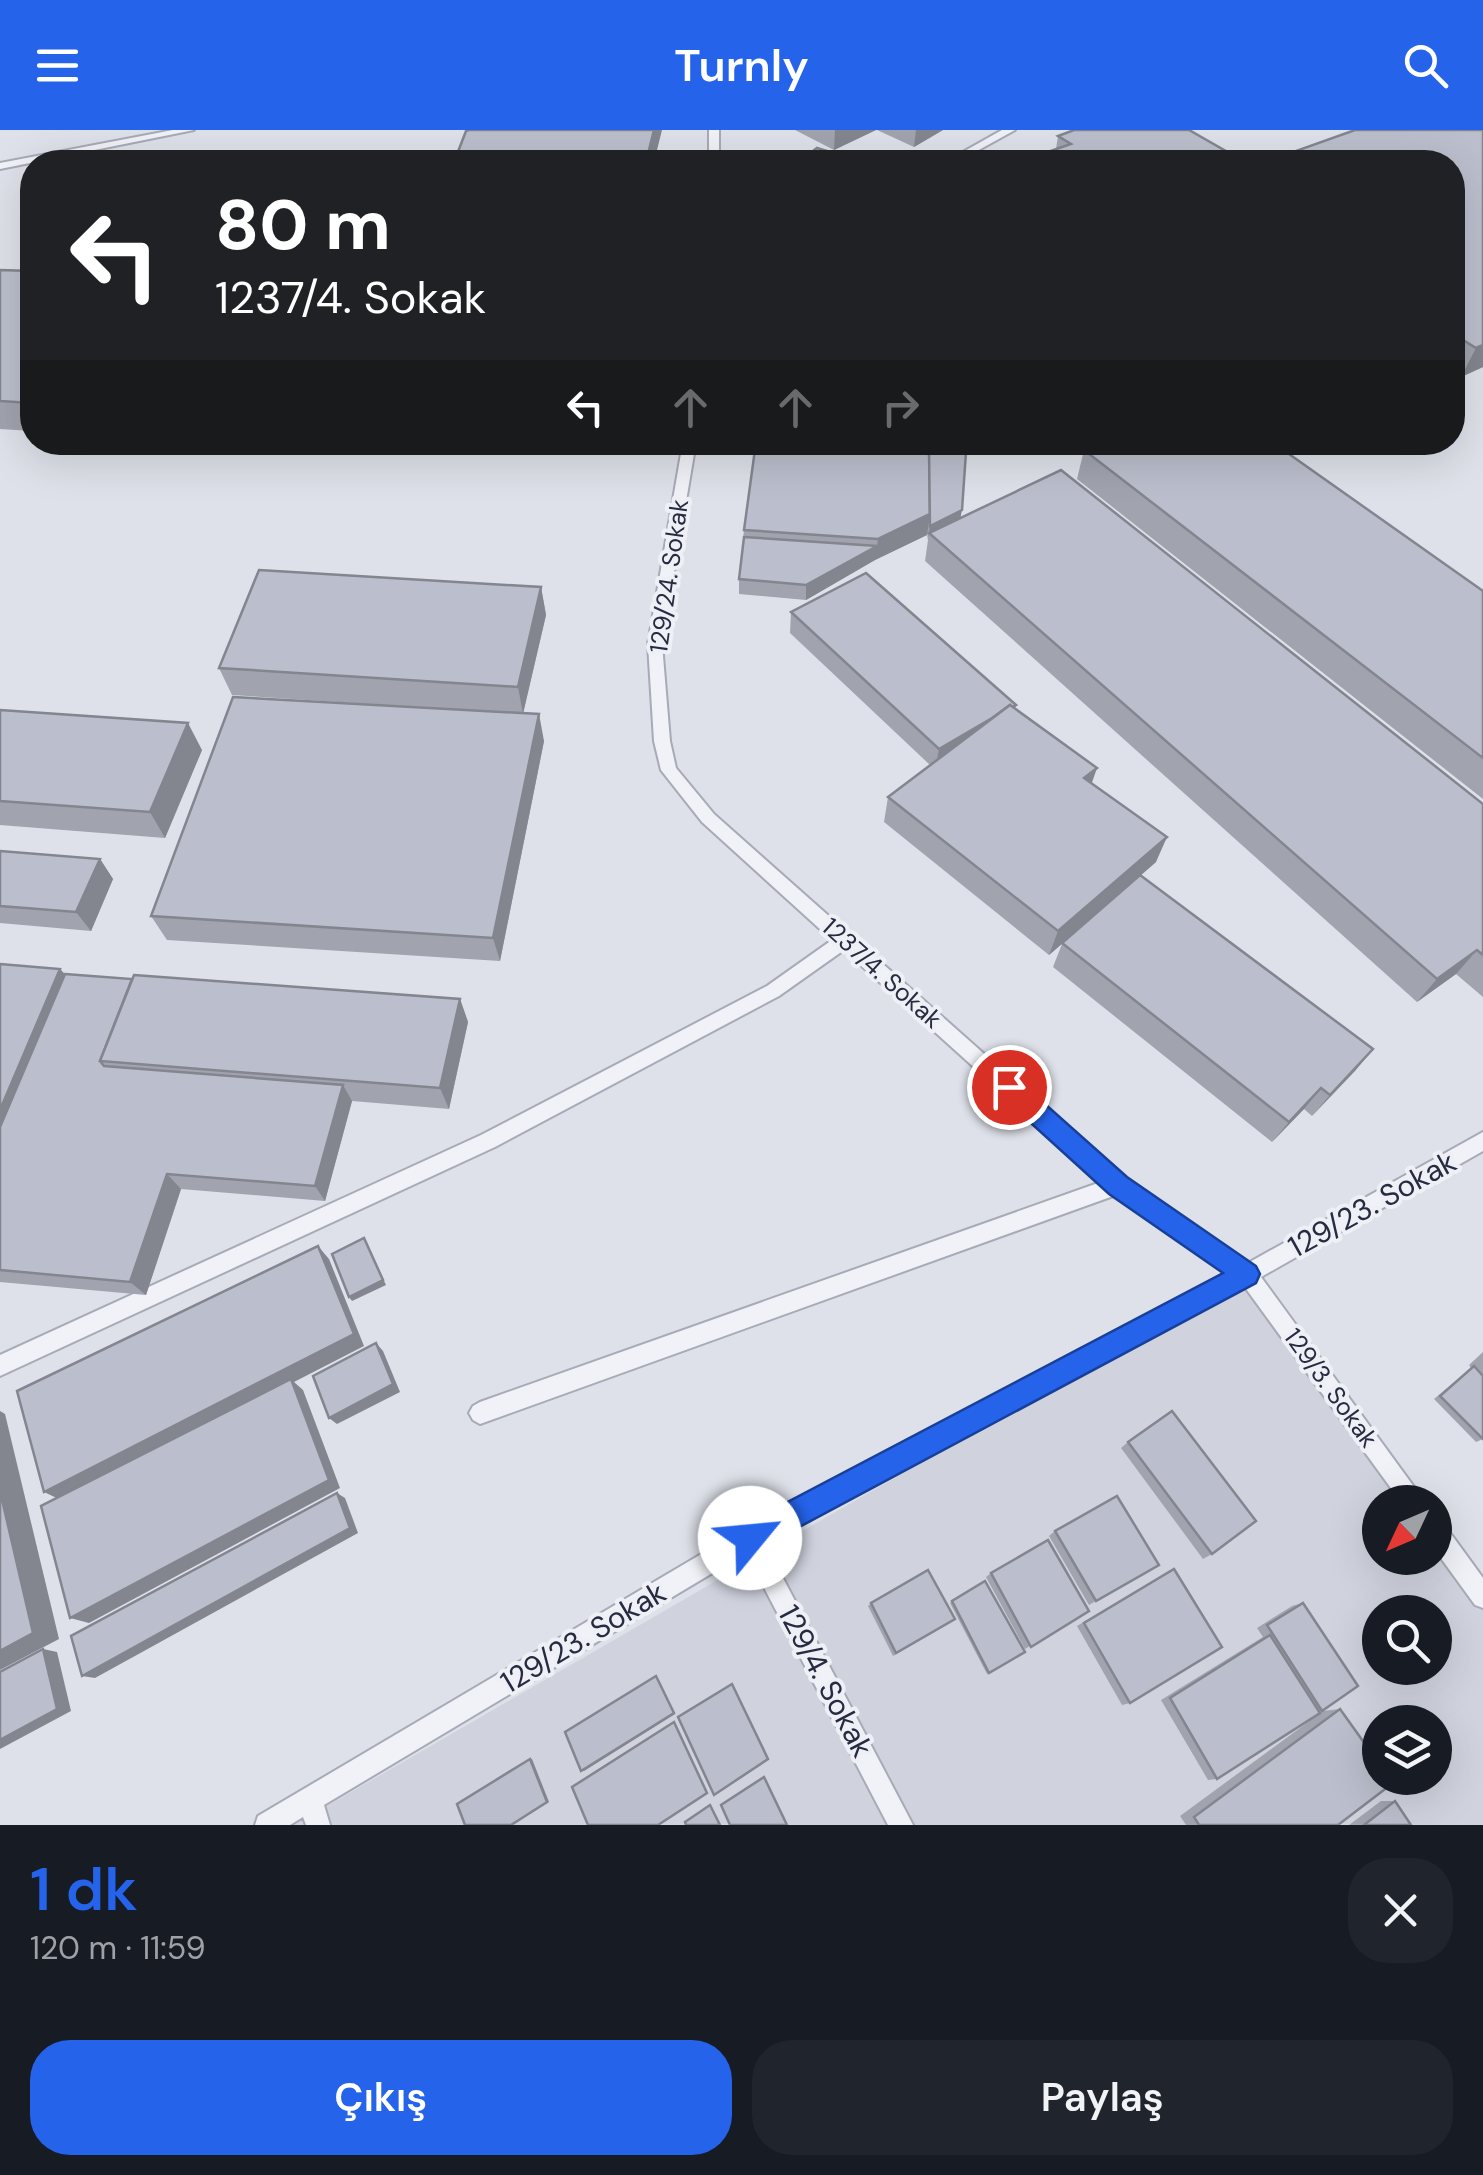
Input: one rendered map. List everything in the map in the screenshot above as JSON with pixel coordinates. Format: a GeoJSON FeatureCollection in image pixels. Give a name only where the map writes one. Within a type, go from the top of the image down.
{"type":"FeatureCollection","features":[{"type":"Feature","properties":{"kind":"lane"},"geometry":{"type":"LineString","coordinates":[[84,150],[190,130]]}},
{"type":"Feature","properties":{"kind":"lane"},"geometry":{"type":"LineString","coordinates":[[972,150],[1010,130]]}},
{"type":"Feature","properties":{"kind":"lane","name":"129/24. Sokak"},"geometry":{"type":"LineString","coordinates":[[669,770],[662,741],[655,644],[688,455]]}},
{"type":"Feature","properties":{"kind":"lane","name":"1237/4. Sokak"},"geometry":{"type":"LineString","coordinates":[[669,770],[708,818],[1118,1185],[1247,1274]]}},
{"type":"Feature","properties":{"kind":"lane"},"geometry":{"type":"LineString","coordinates":[[0,1366],[488,1141],[773,991],[845,940]]}},
{"type":"Feature","properties":{"kind":"lane","name":"129/23. Sokak"},"geometry":{"type":"LineString","coordinates":[[267,1825],[750,1538],[1247,1274],[1483,1141]]}},
{"type":"Feature","properties":{"kind":"lane"},"geometry":{"type":"LineString","coordinates":[[480,1413],[1118,1185]]}},
{"type":"Feature","properties":{"kind":"lane","name":"129/3. Sokak"},"geometry":{"type":"LineString","coordinates":[[1247,1274],[1402,1485]]}},
{"type":"Feature","properties":{"kind":"lane","name":"129/4. Sokak"},"geometry":{"type":"LineString","coordinates":[[750,1538],[901,1825]]}},
{"type":"Feature","properties":{"kind":"lane"},"geometry":{"type":"LineString","coordinates":[[1452,1555],[1483,1597]]}},
{"type":"Feature","properties":{"kind":"lane"},"geometry":{"type":"LineString","coordinates":[[310,1800],[318,1825]]}},
{"type":"Feature","properties":{"kind":"shaded area"},"geometry":{"type":"Polygon","coordinates":[[[1247,1274],[1400,1485],[1362,1485],[1362,1575],[1452,1575],[1452,1558],[1483,1601],[1483,1825],[294,1825],[1247,1274]]]}},
{"type":"Feature","properties":{"kind":"building"},"geometry":{"type":"Polygon","coordinates":[[[654,130],[649,150],[459,150],[466,131],[654,130]]]}},
{"type":"Feature","properties":{"kind":"building"},"geometry":{"type":"Polygon","coordinates":[[[1074,130],[1189,130],[1224,150],[1054,150],[1071,144],[1058,136],[1074,130]]]}},
{"type":"Feature","properties":{"kind":"building"},"geometry":{"type":"Polygon","coordinates":[[[1355,130],[1483,130],[1483,345],[1476,348],[1465,341],[1465,150],[1299,150],[1355,130]]]}},
{"type":"Feature","properties":{"kind":"building"},"geometry":{"type":"Polygon","coordinates":[[[0,270],[20,271],[20,402],[0,401],[0,270]]]}},
{"type":"Feature","properties":{"kind":"building"},"geometry":{"type":"Polygon","coordinates":[[[754,455],[929,455],[930,514],[878,539],[744,530],[754,455]]]}},
{"type":"Feature","properties":{"kind":"building"},"geometry":{"type":"Polygon","coordinates":[[[929,455],[966,455],[962,510],[930,526],[929,455]]]}},
{"type":"Feature","properties":{"kind":"building"},"geometry":{"type":"Polygon","coordinates":[[[1090,455],[1290,455],[1483,591],[1483,758],[1090,455]]]}},
{"type":"Feature","properties":{"kind":"building"},"geometry":{"type":"Polygon","coordinates":[[[1061,470],[1483,804],[1483,955],[1477,950],[1437,979],[929,533],[1061,470]]]}},
{"type":"Feature","properties":{"kind":"building"},"geometry":{"type":"Polygon","coordinates":[[[744,537],[877,546],[806,585],[739,579],[744,537]]]}},
{"type":"Feature","properties":{"kind":"building"},"geometry":{"type":"Polygon","coordinates":[[[259,570],[541,587],[518,687],[219,668],[259,570]]]}},
{"type":"Feature","properties":{"kind":"building"},"geometry":{"type":"Polygon","coordinates":[[[866,573],[1016,705],[939,749],[791,612],[866,573]]]}},
{"type":"Feature","properties":{"kind":"building"},"geometry":{"type":"Polygon","coordinates":[[[233,697],[539,714],[493,938],[151,916],[233,697]]]}},
{"type":"Feature","properties":{"kind":"building"},"geometry":{"type":"Polygon","coordinates":[[[1010,705],[1097,768],[1084,778],[1167,837],[1058,931],[888,797],[1010,705]]]}},
{"type":"Feature","properties":{"kind":"building"},"geometry":{"type":"Polygon","coordinates":[[[0,710],[188,723],[150,812],[0,801],[0,710]]]}},
{"type":"Feature","properties":{"kind":"building"},"geometry":{"type":"Polygon","coordinates":[[[0,851],[100,859],[76,912],[0,906],[0,851]]]}},
{"type":"Feature","properties":{"kind":"building"},"geometry":{"type":"Polygon","coordinates":[[[1140,875],[1373,1049],[1330,1095],[1321,1088],[1289,1122],[1062,943],[1140,875]]]}},
{"type":"Feature","properties":{"kind":"building"},"geometry":{"type":"Polygon","coordinates":[[[0,964],[60,969],[0,1110],[0,964]]]}},
{"type":"Feature","properties":{"kind":"building"},"geometry":{"type":"Polygon","coordinates":[[[65,974],[132,979],[100,1061],[104,1066],[343,1085],[315,1186],[167,1174],[130,1282],[0,1270],[0,1127],[65,974]]]}},
{"type":"Feature","properties":{"kind":"building"},"geometry":{"type":"Polygon","coordinates":[[[134,975],[460,999],[440,1088],[100,1061],[134,975]]]}},
{"type":"Feature","properties":{"kind":"building"},"geometry":{"type":"Polygon","coordinates":[[[364,1238],[383,1280],[349,1297],[332,1254],[364,1238]]]}},
{"type":"Feature","properties":{"kind":"building"},"geometry":{"type":"Polygon","coordinates":[[[318,1246],[354,1334],[44,1492],[17,1391],[318,1246]]]}},
{"type":"Feature","properties":{"kind":"building"},"geometry":{"type":"Polygon","coordinates":[[[376,1343],[393,1384],[329,1418],[313,1376],[376,1343]]]}},
{"type":"Feature","properties":{"kind":"building"},"geometry":{"type":"Polygon","coordinates":[[[1474,1366],[1483,1376],[1483,1439],[1440,1396],[1474,1366]]]}},
{"type":"Feature","properties":{"kind":"building"},"geometry":{"type":"Polygon","coordinates":[[[291,1379],[329,1480],[70,1618],[41,1506],[291,1379]]]}},
{"type":"Feature","properties":{"kind":"building"},"geometry":{"type":"Polygon","coordinates":[[[1172,1411],[1256,1521],[1212,1554],[1128,1442],[1172,1411]]]}},
{"type":"Feature","properties":{"kind":"building"},"geometry":{"type":"Polygon","coordinates":[[[0,1491],[33,1633],[0,1651],[0,1491]]]}},
{"type":"Feature","properties":{"kind":"building"},"geometry":{"type":"Polygon","coordinates":[[[337,1493],[350,1528],[82,1676],[71,1636],[337,1493]]]}},
{"type":"Feature","properties":{"kind":"building"},"geometry":{"type":"Polygon","coordinates":[[[1117,1496],[1159,1565],[1096,1601],[1055,1531],[1117,1496]]]}},
{"type":"Feature","properties":{"kind":"building"},"geometry":{"type":"Polygon","coordinates":[[[1048,1540],[1089,1611],[1031,1647],[991,1573],[1048,1540]]]}},
{"type":"Feature","properties":{"kind":"building"},"geometry":{"type":"Polygon","coordinates":[[[1174,1569],[1222,1647],[1130,1703],[1084,1623],[1174,1569]]]}},
{"type":"Feature","properties":{"kind":"building"},"geometry":{"type":"Polygon","coordinates":[[[928,1570],[955,1619],[896,1653],[871,1603],[928,1570]]]}},
{"type":"Feature","properties":{"kind":"building"},"geometry":{"type":"Polygon","coordinates":[[[985,1581],[1025,1652],[989,1673],[952,1601],[985,1581]]]}},
{"type":"Feature","properties":{"kind":"building"},"geometry":{"type":"Polygon","coordinates":[[[1303,1603],[1358,1686],[1322,1711],[1267,1625],[1303,1603]]]}},
{"type":"Feature","properties":{"kind":"building"},"geometry":{"type":"Polygon","coordinates":[[[1270,1635],[1320,1713],[1217,1779],[1170,1698],[1270,1635]]]}},
{"type":"Feature","properties":{"kind":"building"},"geometry":{"type":"Polygon","coordinates":[[[43,1649],[57,1709],[0,1740],[0,1672],[43,1649]]]}},
{"type":"Feature","properties":{"kind":"building"},"geometry":{"type":"Polygon","coordinates":[[[656,1676],[674,1713],[581,1771],[565,1732],[656,1676]]]}},
{"type":"Feature","properties":{"kind":"building"},"geometry":{"type":"Polygon","coordinates":[[[732,1684],[768,1759],[714,1795],[678,1717],[732,1684]]]}},
{"type":"Feature","properties":{"kind":"building"},"geometry":{"type":"Polygon","coordinates":[[[1340,1709],[1362,1740],[1362,1795],[1377,1795],[1338,1825],[1199,1825],[1194,1817],[1340,1709]]]}},
{"type":"Feature","properties":{"kind":"building"},"geometry":{"type":"Polygon","coordinates":[[[674,1722],[707,1793],[658,1825],[588,1825],[572,1787],[674,1722]]]}},
{"type":"Feature","properties":{"kind":"building"},"geometry":{"type":"Polygon","coordinates":[[[530,1759],[547,1802],[511,1825],[465,1825],[457,1804],[530,1759]]]}},
{"type":"Feature","properties":{"kind":"building"},"geometry":{"type":"Polygon","coordinates":[[[764,1777],[787,1825],[730,1825],[721,1805],[764,1777]]]}},
{"type":"Feature","properties":{"kind":"building"},"geometry":{"type":"Polygon","coordinates":[[[1395,1801],[1411,1825],[1364,1825],[1395,1801]]]}},
{"type":"Feature","properties":{"kind":"building"},"geometry":{"type":"Polygon","coordinates":[[[710,1805],[720,1825],[686,1825],[685,1822],[710,1805]]]}},
{"type":"Feature","properties":{"kind":"route"},"geometry":{"type":"LineString","coordinates":[[750,1538],[1247,1274],[1118,1185],[1009,1087]]}}]}
